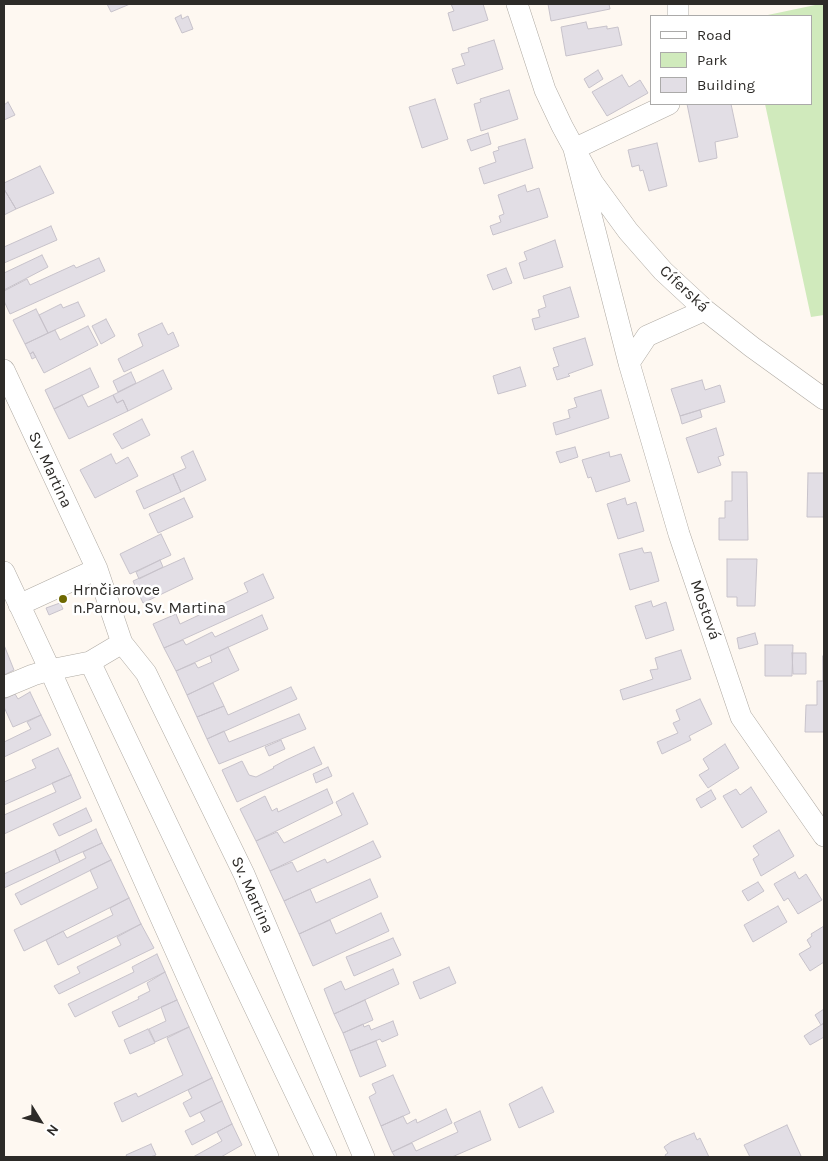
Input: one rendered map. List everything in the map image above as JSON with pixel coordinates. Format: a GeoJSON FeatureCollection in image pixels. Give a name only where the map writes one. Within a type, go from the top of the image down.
{"type":"FeatureCollection","features":[{"type":"Feature","properties":{"kind":"street","name":"Cíferská"},"geometry":{"type":"LineString","coordinates":[[517,4],[545,90],[562,126],[594,183],[628,231],[663,271],[705,310],[824,399]]}},
{"type":"Feature","properties":{"kind":"street"},"geometry":{"type":"LineString","coordinates":[[574,149],[667,105]]}},
{"type":"Feature","properties":{"kind":"street","name":"Cíferská"},"geometry":{"type":"LineString","coordinates":[[574,149],[629,363]]}},
{"type":"Feature","properties":{"kind":"street"},"geometry":{"type":"LineString","coordinates":[[629,363],[647,336],[705,310]]}},
{"type":"Feature","properties":{"kind":"street","name":"Mostová"},"geometry":{"type":"LineString","coordinates":[[629,363],[679,534],[741,718],[824,834]]}},
{"type":"Feature","properties":{"kind":"street","name":"Sv. Martina"},"geometry":{"type":"LineString","coordinates":[[4,370],[97,569],[122,643],[146,674],[244,874],[364,1157]]}},
{"type":"Feature","properties":{"kind":"street"},"geometry":{"type":"LineString","coordinates":[[19,605],[97,569]]}},
{"type":"Feature","properties":{"kind":"street"},"geometry":{"type":"LineString","coordinates":[[4,572],[50,670],[268,1157]]}},
{"type":"Feature","properties":{"kind":"street"},"geometry":{"type":"LineString","coordinates":[[4,688],[33,675],[90,662],[122,643]]}},
{"type":"Feature","properties":{"kind":"street"},"geometry":{"type":"LineString","coordinates":[[90,662],[326,1157]]}},
{"type":"Feature","properties":{"kind":"green space"},"geometry":{"type":"Polygon","coordinates":[[[824,4],[824,315],[811,317],[765,105],[813,105],[813,15],[768,15],[824,4]]]}},
{"type":"Feature","properties":{"kind":"building"},"geometry":{"type":"Polygon","coordinates":[[[107,4],[130,4],[111,12],[107,4]]]}},
{"type":"Feature","properties":{"kind":"building"},"geometry":{"type":"Polygon","coordinates":[[[451,4],[483,4],[488,20],[453,31],[448,13],[454,11],[451,4]]]}},
{"type":"Feature","properties":{"kind":"building"},"geometry":{"type":"Polygon","coordinates":[[[548,4],[609,4],[610,9],[551,21],[548,4]]]}},
{"type":"Feature","properties":{"kind":"building"},"geometry":{"type":"Polygon","coordinates":[[[181,15],[182,19],[188,16],[193,29],[182,33],[175,18],[181,15]]]}},
{"type":"Feature","properties":{"kind":"building"},"geometry":{"type":"Polygon","coordinates":[[[586,22],[588,29],[607,26],[607,29],[618,27],[622,45],[566,56],[561,27],[586,22]]]}},
{"type":"Feature","properties":{"kind":"building"},"geometry":{"type":"Polygon","coordinates":[[[494,40],[503,69],[457,84],[452,69],[465,65],[461,54],[469,52],[468,48],[494,40]]]}},
{"type":"Feature","properties":{"kind":"building"},"geometry":{"type":"Polygon","coordinates":[[[598,70],[603,79],[589,88],[584,79],[598,70]]]}},
{"type":"Feature","properties":{"kind":"building"},"geometry":{"type":"Polygon","coordinates":[[[622,75],[629,87],[640,80],[648,93],[607,116],[592,92],[622,75]]]}},
{"type":"Feature","properties":{"kind":"building"},"geometry":{"type":"Polygon","coordinates":[[[509,90],[518,119],[481,131],[474,104],[481,102],[480,99],[509,90]]]}},
{"type":"Feature","properties":{"kind":"building"},"geometry":{"type":"Polygon","coordinates":[[[435,99],[448,139],[422,148],[409,107],[435,99]]]}},
{"type":"Feature","properties":{"kind":"building"},"geometry":{"type":"Polygon","coordinates":[[[8,102],[15,115],[4,120],[4,105],[8,102]]]}},
{"type":"Feature","properties":{"kind":"building"},"geometry":{"type":"Polygon","coordinates":[[[687,105],[731,105],[738,137],[715,142],[717,158],[699,162],[687,105]]]}},
{"type":"Feature","properties":{"kind":"building"},"geometry":{"type":"Polygon","coordinates":[[[488,133],[491,144],[471,151],[467,140],[488,133]]]}},
{"type":"Feature","properties":{"kind":"building"},"geometry":{"type":"Polygon","coordinates":[[[525,139],[533,168],[484,184],[479,168],[496,162],[493,152],[499,150],[498,147],[525,139]]]}},
{"type":"Feature","properties":{"kind":"building"},"geometry":{"type":"Polygon","coordinates":[[[657,143],[667,186],[649,191],[643,170],[640,171],[639,165],[632,167],[628,150],[657,143]]]}},
{"type":"Feature","properties":{"kind":"building"},"geometry":{"type":"Polygon","coordinates":[[[40,166],[54,193],[16,209],[4,189],[4,183],[40,166]]]}},
{"type":"Feature","properties":{"kind":"building"},"geometry":{"type":"Polygon","coordinates":[[[525,185],[527,192],[539,188],[548,217],[493,235],[490,226],[501,222],[499,216],[504,214],[498,195],[525,185]]]}},
{"type":"Feature","properties":{"kind":"building"},"geometry":{"type":"Polygon","coordinates":[[[4,189],[16,209],[4,215],[4,189]]]}},
{"type":"Feature","properties":{"kind":"building"},"geometry":{"type":"Polygon","coordinates":[[[51,226],[57,240],[4,263],[4,247],[51,226]]]}},
{"type":"Feature","properties":{"kind":"building"},"geometry":{"type":"Polygon","coordinates":[[[555,240],[563,267],[524,279],[519,263],[527,260],[524,252],[555,240]]]}},
{"type":"Feature","properties":{"kind":"building"},"geometry":{"type":"Polygon","coordinates":[[[42,255],[48,267],[4,290],[4,273],[42,255]]]}},
{"type":"Feature","properties":{"kind":"building"},"geometry":{"type":"Polygon","coordinates":[[[99,258],[105,271],[10,314],[4,301],[4,291],[27,279],[30,285],[74,265],[76,268],[99,258]]]}},
{"type":"Feature","properties":{"kind":"building"},"geometry":{"type":"Polygon","coordinates":[[[506,268],[512,283],[493,290],[487,275],[506,268]]]}},
{"type":"Feature","properties":{"kind":"building"},"geometry":{"type":"Polygon","coordinates":[[[570,287],[579,317],[535,330],[532,319],[540,317],[538,310],[546,307],[543,296],[570,287]]]}},
{"type":"Feature","properties":{"kind":"building"},"geometry":{"type":"Polygon","coordinates":[[[78,302],[85,316],[48,333],[39,315],[61,304],[63,308],[78,302]]]}},
{"type":"Feature","properties":{"kind":"building"},"geometry":{"type":"Polygon","coordinates":[[[36,309],[48,333],[25,344],[13,320],[36,309]]]}},
{"type":"Feature","properties":{"kind":"building"},"geometry":{"type":"Polygon","coordinates":[[[106,319],[115,336],[101,344],[92,326],[106,319]]]}},
{"type":"Feature","properties":{"kind":"building"},"geometry":{"type":"Polygon","coordinates":[[[162,323],[168,335],[173,332],[179,346],[124,372],[118,359],[143,346],[138,334],[162,323]]]}},
{"type":"Feature","properties":{"kind":"building"},"geometry":{"type":"Polygon","coordinates":[[[88,326],[98,345],[44,373],[33,352],[30,354],[25,344],[55,330],[60,340],[88,326]]]}},
{"type":"Feature","properties":{"kind":"building"},"geometry":{"type":"Polygon","coordinates":[[[585,338],[593,365],[557,380],[553,368],[559,366],[553,348],[585,338]]]}},
{"type":"Feature","properties":{"kind":"building"},"geometry":{"type":"Polygon","coordinates":[[[33,352],[36,357],[32,359],[30,354],[33,352]]]}},
{"type":"Feature","properties":{"kind":"building"},"geometry":{"type":"Polygon","coordinates":[[[520,367],[526,386],[498,394],[493,376],[520,367]]]}},
{"type":"Feature","properties":{"kind":"building"},"geometry":{"type":"Polygon","coordinates":[[[90,368],[99,387],[54,409],[45,390],[90,368]]]}},
{"type":"Feature","properties":{"kind":"building"},"geometry":{"type":"Polygon","coordinates":[[[163,370],[172,389],[128,411],[123,400],[117,403],[113,395],[163,370]]]}},
{"type":"Feature","properties":{"kind":"building"},"geometry":{"type":"Polygon","coordinates":[[[131,372],[136,383],[118,392],[113,381],[131,372]]]}},
{"type":"Feature","properties":{"kind":"building"},"geometry":{"type":"Polygon","coordinates":[[[702,380],[705,390],[720,385],[725,402],[680,416],[671,389],[702,380]]]}},
{"type":"Feature","properties":{"kind":"building"},"geometry":{"type":"Polygon","coordinates":[[[601,390],[609,418],[556,435],[553,423],[570,418],[568,410],[577,407],[574,398],[601,390]]]}},
{"type":"Feature","properties":{"kind":"building"},"geometry":{"type":"Polygon","coordinates":[[[82,395],[88,407],[113,395],[117,403],[123,400],[128,411],[69,439],[54,409],[82,395]]]}},
{"type":"Feature","properties":{"kind":"building"},"geometry":{"type":"Polygon","coordinates":[[[700,410],[702,417],[682,424],[680,416],[700,410]]]}},
{"type":"Feature","properties":{"kind":"building"},"geometry":{"type":"Polygon","coordinates":[[[142,419],[150,435],[122,449],[113,434],[142,419]]]}},
{"type":"Feature","properties":{"kind":"building"},"geometry":{"type":"Polygon","coordinates":[[[716,428],[724,455],[718,457],[721,465],[698,473],[686,438],[716,428]]]}},
{"type":"Feature","properties":{"kind":"building"},"geometry":{"type":"Polygon","coordinates":[[[575,447],[578,457],[560,463],[556,452],[575,447]]]}},
{"type":"Feature","properties":{"kind":"building"},"geometry":{"type":"Polygon","coordinates":[[[193,451],[206,480],[181,492],[173,474],[186,468],[181,457],[193,451]]]}},
{"type":"Feature","properties":{"kind":"building"},"geometry":{"type":"Polygon","coordinates":[[[609,452],[610,457],[621,454],[630,481],[596,492],[591,477],[588,478],[582,460],[609,452]]]}},
{"type":"Feature","properties":{"kind":"building"},"geometry":{"type":"Polygon","coordinates":[[[111,454],[116,464],[128,457],[138,476],[95,498],[80,470],[111,454]]]}},
{"type":"Feature","properties":{"kind":"building"},"geometry":{"type":"Polygon","coordinates":[[[732,472],[747,472],[748,540],[719,540],[719,518],[725,518],[725,501],[732,501],[732,472]]]}},
{"type":"Feature","properties":{"kind":"building"},"geometry":{"type":"Polygon","coordinates":[[[808,473],[824,473],[824,517],[807,517],[808,473]]]}},
{"type":"Feature","properties":{"kind":"building"},"geometry":{"type":"Polygon","coordinates":[[[173,474],[181,492],[144,509],[136,491],[173,474]]]}},
{"type":"Feature","properties":{"kind":"building"},"geometry":{"type":"Polygon","coordinates":[[[184,498],[193,517],[158,533],[149,514],[184,498]]]}},
{"type":"Feature","properties":{"kind":"building"},"geometry":{"type":"Polygon","coordinates":[[[625,498],[627,505],[636,502],[644,531],[618,539],[607,504],[625,498]]]}},
{"type":"Feature","properties":{"kind":"building"},"geometry":{"type":"Polygon","coordinates":[[[161,534],[171,555],[130,574],[120,554],[161,534]]]}},
{"type":"Feature","properties":{"kind":"building"},"geometry":{"type":"Polygon","coordinates":[[[642,548],[644,553],[651,552],[659,581],[630,590],[619,554],[642,548]]]}},
{"type":"Feature","properties":{"kind":"building"},"geometry":{"type":"Polygon","coordinates":[[[184,558],[193,579],[143,603],[133,581],[184,558]]]}},
{"type":"Feature","properties":{"kind":"building"},"geometry":{"type":"Polygon","coordinates":[[[727,559],[757,559],[755,606],[737,606],[737,597],[727,597],[727,559]]]}},
{"type":"Feature","properties":{"kind":"building"},"geometry":{"type":"Polygon","coordinates":[[[160,560],[163,567],[139,579],[136,572],[160,560]]]}},
{"type":"Feature","properties":{"kind":"building"},"geometry":{"type":"Polygon","coordinates":[[[263,574],[274,598],[164,648],[153,624],[176,614],[180,624],[248,592],[244,583],[263,574]]]}},
{"type":"Feature","properties":{"kind":"building"},"geometry":{"type":"Polygon","coordinates":[[[651,601],[653,607],[666,602],[674,630],[646,639],[635,606],[651,601]]]}},
{"type":"Feature","properties":{"kind":"building"},"geometry":{"type":"Polygon","coordinates":[[[60,603],[63,609],[49,615],[46,608],[60,603]]]}},
{"type":"Feature","properties":{"kind":"building"},"geometry":{"type":"Polygon","coordinates":[[[262,615],[268,629],[176,671],[164,648],[183,640],[186,645],[212,632],[215,637],[262,615]]]}},
{"type":"Feature","properties":{"kind":"building"},"geometry":{"type":"Polygon","coordinates":[[[755,633],[758,644],[739,649],[737,638],[755,633]]]}},
{"type":"Feature","properties":{"kind":"building"},"geometry":{"type":"Polygon","coordinates":[[[4,645],[14,670],[4,675],[4,645]]]}},
{"type":"Feature","properties":{"kind":"building"},"geometry":{"type":"Polygon","coordinates":[[[765,645],[793,645],[792,676],[765,676],[765,645]]]}},
{"type":"Feature","properties":{"kind":"building"},"geometry":{"type":"Polygon","coordinates":[[[228,647],[239,670],[187,695],[176,671],[195,663],[198,668],[212,662],[210,656],[228,647]]]}},
{"type":"Feature","properties":{"kind":"building"},"geometry":{"type":"Polygon","coordinates":[[[681,650],[691,679],[623,700],[620,690],[653,679],[650,670],[658,669],[655,658],[681,650]]]}},
{"type":"Feature","properties":{"kind":"building"},"geometry":{"type":"Polygon","coordinates":[[[792,653],[806,653],[806,674],[793,674],[792,653]]]}},
{"type":"Feature","properties":{"kind":"building"},"geometry":{"type":"Polygon","coordinates":[[[823,656],[824,732],[805,732],[806,705],[817,705],[817,681],[823,681],[823,656]]]}},
{"type":"Feature","properties":{"kind":"building"},"geometry":{"type":"Polygon","coordinates":[[[213,683],[224,706],[197,717],[187,695],[213,683]]]}},
{"type":"Feature","properties":{"kind":"building"},"geometry":{"type":"Polygon","coordinates":[[[291,687],[297,699],[207,739],[197,717],[224,706],[228,715],[291,687]]]}},
{"type":"Feature","properties":{"kind":"building"},"geometry":{"type":"Polygon","coordinates":[[[30,692],[41,715],[13,727],[4,707],[4,699],[15,694],[18,699],[30,692]]]}},
{"type":"Feature","properties":{"kind":"building"},"geometry":{"type":"Polygon","coordinates":[[[700,699],[712,724],[689,736],[691,740],[662,754],[657,742],[678,733],[673,723],[680,720],[676,710],[700,699]]]}},
{"type":"Feature","properties":{"kind":"building"},"geometry":{"type":"Polygon","coordinates":[[[299,714],[306,729],[219,764],[207,739],[224,731],[229,742],[299,714]]]}},
{"type":"Feature","properties":{"kind":"building"},"geometry":{"type":"Polygon","coordinates":[[[41,715],[51,735],[4,757],[4,742],[31,729],[27,722],[41,715]]]}},
{"type":"Feature","properties":{"kind":"building"},"geometry":{"type":"Polygon","coordinates":[[[281,740],[285,749],[269,756],[265,747],[281,740]]]}},
{"type":"Feature","properties":{"kind":"building"},"geometry":{"type":"Polygon","coordinates":[[[725,744],[739,768],[708,788],[699,775],[709,769],[703,759],[725,744]]]}},
{"type":"Feature","properties":{"kind":"building"},"geometry":{"type":"Polygon","coordinates":[[[314,747],[322,764],[237,802],[222,770],[242,761],[249,775],[256,777],[314,747]]]}},
{"type":"Feature","properties":{"kind":"building"},"geometry":{"type":"Polygon","coordinates":[[[58,748],[71,775],[4,805],[4,782],[36,768],[32,760],[58,748]]]}},
{"type":"Feature","properties":{"kind":"building"},"geometry":{"type":"Polygon","coordinates":[[[328,767],[332,776],[316,783],[313,774],[328,767]]]}},
{"type":"Feature","properties":{"kind":"building"},"geometry":{"type":"Polygon","coordinates":[[[71,775],[81,798],[4,834],[4,815],[56,792],[52,783],[71,775]]]}},
{"type":"Feature","properties":{"kind":"building"},"geometry":{"type":"Polygon","coordinates":[[[751,787],[767,812],[742,828],[723,796],[736,789],[740,795],[751,787]]]}},
{"type":"Feature","properties":{"kind":"building"},"geometry":{"type":"Polygon","coordinates":[[[327,789],[333,803],[256,841],[240,809],[265,796],[272,811],[277,808],[278,812],[327,789]]]}},
{"type":"Feature","properties":{"kind":"building"},"geometry":{"type":"Polygon","coordinates":[[[711,790],[716,799],[701,808],[696,799],[711,790]]]}},
{"type":"Feature","properties":{"kind":"building"},"geometry":{"type":"Polygon","coordinates":[[[353,793],[368,824],[270,871],[256,841],[277,832],[284,843],[342,815],[336,802],[353,793]]]}},
{"type":"Feature","properties":{"kind":"building"},"geometry":{"type":"Polygon","coordinates":[[[86,808],[92,821],[59,836],[53,824],[86,808]]]}},
{"type":"Feature","properties":{"kind":"building"},"geometry":{"type":"Polygon","coordinates":[[[96,829],[102,843],[60,862],[55,850],[96,829]]]}},
{"type":"Feature","properties":{"kind":"building"},"geometry":{"type":"Polygon","coordinates":[[[779,830],[794,856],[761,876],[753,859],[759,855],[753,846],[779,830]]]}},
{"type":"Feature","properties":{"kind":"building"},"geometry":{"type":"Polygon","coordinates":[[[373,841],[381,857],[284,901],[270,871],[292,862],[297,872],[325,859],[327,863],[373,841]]]}},
{"type":"Feature","properties":{"kind":"building"},"geometry":{"type":"Polygon","coordinates":[[[102,843],[111,860],[21,905],[15,894],[86,858],[83,852],[102,843]]]}},
{"type":"Feature","properties":{"kind":"building"},"geometry":{"type":"Polygon","coordinates":[[[55,850],[60,862],[4,888],[4,874],[55,850]]]}},
{"type":"Feature","properties":{"kind":"building"},"geometry":{"type":"Polygon","coordinates":[[[111,860],[129,898],[24,951],[14,930],[98,888],[90,870],[111,860]]]}},
{"type":"Feature","properties":{"kind":"building"},"geometry":{"type":"Polygon","coordinates":[[[795,872],[799,879],[806,874],[822,900],[798,914],[788,898],[784,901],[774,884],[795,872]]]}},
{"type":"Feature","properties":{"kind":"building"},"geometry":{"type":"Polygon","coordinates":[[[370,879],[378,897],[299,934],[284,901],[310,889],[316,903],[370,879]]]}},
{"type":"Feature","properties":{"kind":"building"},"geometry":{"type":"Polygon","coordinates":[[[758,882],[764,891],[748,901],[742,891],[758,882]]]}},
{"type":"Feature","properties":{"kind":"building"},"geometry":{"type":"Polygon","coordinates":[[[129,898],[141,924],[58,965],[46,940],[63,931],[67,938],[113,915],[110,908],[129,898]]]}},
{"type":"Feature","properties":{"kind":"building"},"geometry":{"type":"Polygon","coordinates":[[[778,906],[787,922],[753,942],[744,925],[778,906]]]}},
{"type":"Feature","properties":{"kind":"building"},"geometry":{"type":"Polygon","coordinates":[[[381,913],[389,931],[313,966],[299,934],[330,920],[336,934],[381,913]]]}},
{"type":"Feature","properties":{"kind":"building"},"geometry":{"type":"Polygon","coordinates":[[[141,924],[154,948],[59,994],[54,986],[80,973],[77,967],[121,945],[117,937],[141,924]]]}},
{"type":"Feature","properties":{"kind":"building"},"geometry":{"type":"Polygon","coordinates":[[[824,926],[824,962],[810,971],[799,954],[811,947],[807,940],[812,936],[811,934],[824,926]]]}},
{"type":"Feature","properties":{"kind":"building"},"geometry":{"type":"Polygon","coordinates":[[[393,938],[401,955],[354,976],[346,957],[393,938]]]}},
{"type":"Feature","properties":{"kind":"building"},"geometry":{"type":"Polygon","coordinates":[[[157,954],[165,972],[75,1017],[68,1004],[134,972],[132,967],[157,954]]]}},
{"type":"Feature","properties":{"kind":"building"},"geometry":{"type":"Polygon","coordinates":[[[449,967],[456,983],[420,999],[413,982],[449,967]]]}},
{"type":"Feature","properties":{"kind":"building"},"geometry":{"type":"Polygon","coordinates":[[[393,969],[399,984],[334,1014],[324,989],[341,981],[345,990],[393,969]]]}},
{"type":"Feature","properties":{"kind":"building"},"geometry":{"type":"Polygon","coordinates":[[[165,972],[177,1000],[119,1027],[112,1012],[139,999],[138,997],[150,991],[147,983],[165,972]]]}},
{"type":"Feature","properties":{"kind":"building"},"geometry":{"type":"Polygon","coordinates":[[[177,1000],[189,1027],[155,1042],[149,1029],[166,1021],[161,1007],[177,1000]]]}},
{"type":"Feature","properties":{"kind":"building"},"geometry":{"type":"Polygon","coordinates":[[[365,1000],[373,1020],[343,1033],[334,1014],[365,1000]]]}},
{"type":"Feature","properties":{"kind":"building"},"geometry":{"type":"Polygon","coordinates":[[[824,1009],[824,1023],[821,1025],[815,1015],[824,1009]]]}},
{"type":"Feature","properties":{"kind":"building"},"geometry":{"type":"Polygon","coordinates":[[[393,1021],[398,1035],[382,1042],[380,1039],[350,1051],[343,1033],[363,1024],[364,1027],[369,1025],[371,1030],[393,1021]]]}},
{"type":"Feature","properties":{"kind":"building"},"geometry":{"type":"Polygon","coordinates":[[[824,1023],[824,1037],[810,1045],[804,1036],[824,1023]]]}},
{"type":"Feature","properties":{"kind":"building"},"geometry":{"type":"Polygon","coordinates":[[[189,1027],[212,1078],[122,1122],[114,1103],[136,1093],[138,1097],[183,1075],[167,1038],[189,1027]]]}},
{"type":"Feature","properties":{"kind":"building"},"geometry":{"type":"Polygon","coordinates":[[[148,1029],[155,1043],[130,1054],[124,1040],[148,1029]]]}},
{"type":"Feature","properties":{"kind":"building"},"geometry":{"type":"Polygon","coordinates":[[[376,1041],[386,1066],[360,1077],[350,1051],[376,1041]]]}},
{"type":"Feature","properties":{"kind":"building"},"geometry":{"type":"Polygon","coordinates":[[[393,1075],[410,1113],[381,1126],[369,1097],[376,1093],[372,1084],[393,1075]]]}},
{"type":"Feature","properties":{"kind":"building"},"geometry":{"type":"Polygon","coordinates":[[[212,1078],[222,1101],[190,1117],[183,1103],[192,1098],[188,1090],[212,1078]]]}},
{"type":"Feature","properties":{"kind":"building"},"geometry":{"type":"Polygon","coordinates":[[[542,1087],[554,1112],[519,1128],[509,1104],[542,1087]]]}},
{"type":"Feature","properties":{"kind":"building"},"geometry":{"type":"Polygon","coordinates":[[[222,1101],[232,1124],[192,1145],[185,1131],[205,1121],[200,1112],[222,1101]]]}},
{"type":"Feature","properties":{"kind":"building"},"geometry":{"type":"Polygon","coordinates":[[[446,1109],[452,1123],[392,1152],[381,1126],[403,1116],[407,1124],[416,1119],[417,1123],[446,1109]]]}},
{"type":"Feature","properties":{"kind":"building"},"geometry":{"type":"Polygon","coordinates":[[[480,1111],[491,1140],[452,1157],[395,1157],[392,1152],[412,1143],[416,1151],[458,1132],[454,1123],[480,1111]]]}},
{"type":"Feature","properties":{"kind":"building"},"geometry":{"type":"Polygon","coordinates":[[[232,1124],[242,1145],[221,1157],[193,1157],[222,1141],[217,1132],[232,1124]]]}},
{"type":"Feature","properties":{"kind":"building"},"geometry":{"type":"Polygon","coordinates":[[[787,1125],[801,1156],[750,1157],[744,1145],[787,1125]]]}},
{"type":"Feature","properties":{"kind":"building"},"geometry":{"type":"Polygon","coordinates":[[[694,1133],[697,1140],[700,1138],[709,1157],[666,1157],[665,1155],[668,1153],[664,1147],[671,1142],[694,1133]]]}},
{"type":"Feature","properties":{"kind":"building"},"geometry":{"type":"Polygon","coordinates":[[[151,1144],[156,1155],[150,1157],[127,1157],[126,1155],[151,1144]]]}},
{"type":"Feature","properties":{"kind":"place","name":"Hrnčiarovce n.Parnou, Sv. Martina"},"geometry":{"type":"Point","coordinates":[63,599]}}]}
